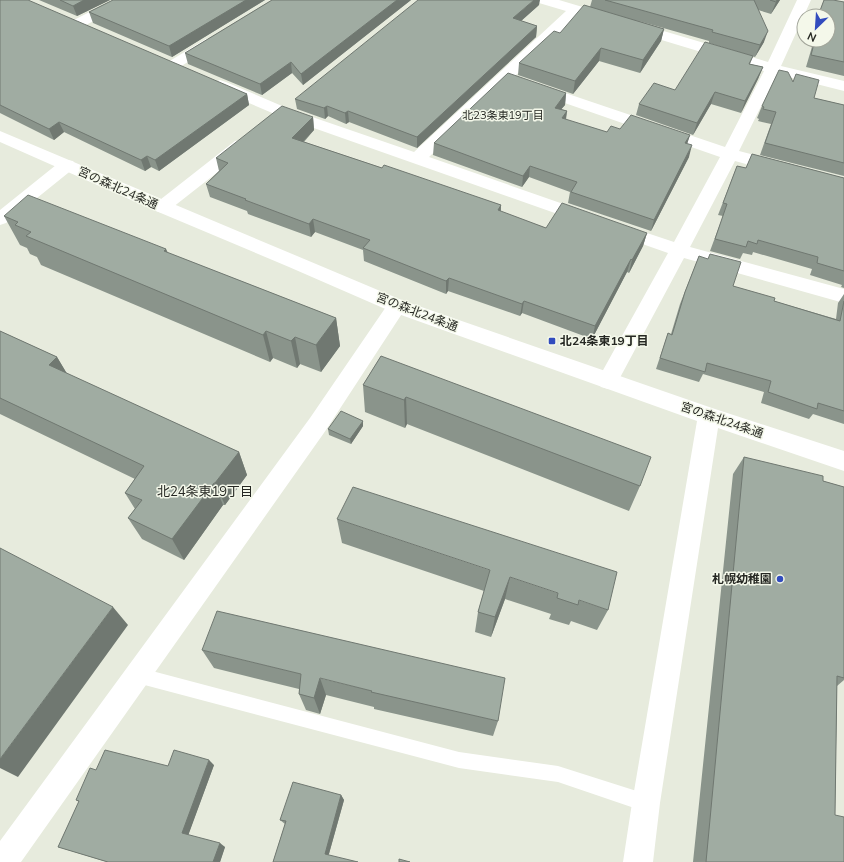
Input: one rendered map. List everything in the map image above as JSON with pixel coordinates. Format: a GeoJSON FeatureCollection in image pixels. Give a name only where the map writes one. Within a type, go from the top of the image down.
{"type":"FeatureCollection","features":[{"type":"Feature","properties":{"kind":"street"},"geometry":{"type":"LineString","coordinates":[[98,33],[70,21],[124,0]]}},
{"type":"Feature","properties":{"kind":"street"},"geometry":{"type":"LineString","coordinates":[[544,0],[774,69],[844,86]]}},
{"type":"Feature","properties":{"kind":"street"},"geometry":{"type":"LineString","coordinates":[[608,381],[774,69],[804,0]]}},
{"type":"Feature","properties":{"kind":"street"},"geometry":{"type":"LineString","coordinates":[[417,159],[576,10]]}},
{"type":"Feature","properties":{"kind":"street"},"geometry":{"type":"LineString","coordinates":[[226,33],[181,69],[283,112],[679,250],[844,296]]}},
{"type":"Feature","properties":{"kind":"street"},"geometry":{"type":"LineString","coordinates":[[503,77],[729,154],[790,170]]}},
{"type":"Feature","properties":{"kind":"street","name":"宮の森北24条通"},"geometry":{"type":"LineString","coordinates":[[0,136],[162,207],[398,306],[608,381],[844,461]]}},
{"type":"Feature","properties":{"kind":"street"},"geometry":{"type":"LineString","coordinates":[[162,207],[253,136]]}},
{"type":"Feature","properties":{"kind":"street"},"geometry":{"type":"LineString","coordinates":[[0,219],[67,165]]}},
{"type":"Feature","properties":{"kind":"street"},"geometry":{"type":"LineString","coordinates":[[4,862],[318,424],[398,306]]}},
{"type":"Feature","properties":{"kind":"street"},"geometry":{"type":"LineString","coordinates":[[638,862],[646,803],[709,416]]}},
{"type":"Feature","properties":{"kind":"lane"},"geometry":{"type":"LineString","coordinates":[[137,675],[459,760],[558,774],[646,803]]}},
{"type":"Feature","properties":{"kind":"building"},"geometry":{"type":"Polygon","coordinates":[[[0,0],[28,0],[247,94],[155,160],[147,156],[141,160],[59,122],[49,129],[0,105],[0,0]]]}},
{"type":"Feature","properties":{"kind":"building"},"geometry":{"type":"Polygon","coordinates":[[[60,0],[84,0],[73,6],[60,0]]]}},
{"type":"Feature","properties":{"kind":"building"},"geometry":{"type":"Polygon","coordinates":[[[113,0],[246,0],[169,46],[89,12],[113,0]]]}},
{"type":"Feature","properties":{"kind":"building"},"geometry":{"type":"Polygon","coordinates":[[[272,0],[397,0],[301,74],[291,62],[260,84],[185,53],[272,0]]]}},
{"type":"Feature","properties":{"kind":"building"},"geometry":{"type":"Polygon","coordinates":[[[418,0],[534,0],[513,18],[537,26],[417,137],[348,111],[345,113],[327,106],[324,108],[295,99],[418,0]]]}},
{"type":"Feature","properties":{"kind":"building"},"geometry":{"type":"Polygon","coordinates":[[[605,0],[754,0],[768,31],[760,45],[712,32],[713,30],[605,0]]]}},
{"type":"Feature","properties":{"kind":"building"},"geometry":{"type":"Polygon","coordinates":[[[824,0],[844,2],[844,62],[811,55],[813,48],[836,48],[836,8],[821,8],[824,0]]]}},
{"type":"Feature","properties":{"kind":"building"},"geometry":{"type":"Polygon","coordinates":[[[584,5],[664,29],[643,60],[601,48],[575,81],[519,63],[554,31],[560,33],[584,5]]]}},
{"type":"Feature","properties":{"kind":"building"},"geometry":{"type":"Polygon","coordinates":[[[705,42],[753,56],[749,64],[763,67],[745,101],[715,92],[697,123],[639,104],[654,83],[675,90],[705,42]]]}},
{"type":"Feature","properties":{"kind":"building"},"geometry":{"type":"Polygon","coordinates":[[[779,70],[788,72],[793,82],[796,74],[819,80],[814,98],[844,105],[844,163],[765,143],[776,112],[763,109],[764,107],[762,106],[779,70]]]}},
{"type":"Feature","properties":{"kind":"building"},"geometry":{"type":"Polygon","coordinates":[[[508,73],[566,93],[555,108],[567,111],[562,118],[607,132],[611,126],[620,129],[631,115],[690,135],[685,143],[692,145],[654,220],[571,192],[577,182],[530,166],[523,176],[434,143],[508,73]]]}},
{"type":"Feature","properties":{"kind":"building"},"geometry":{"type":"Polygon","coordinates":[[[282,106],[313,117],[292,138],[382,168],[384,165],[501,205],[498,210],[546,228],[562,203],[647,233],[632,260],[631,259],[595,326],[524,301],[522,304],[449,278],[446,281],[363,248],[370,240],[313,219],[309,224],[206,184],[228,163],[216,158],[282,106]]]}},
{"type":"Feature","properties":{"kind":"building"},"geometry":{"type":"Polygon","coordinates":[[[752,154],[844,178],[844,271],[817,263],[818,257],[758,240],[757,244],[748,241],[746,247],[715,239],[727,204],[723,203],[737,166],[746,168],[752,154]]]}},
{"type":"Feature","properties":{"kind":"building"},"geometry":{"type":"Polygon","coordinates":[[[28,195],[166,249],[164,251],[336,318],[316,345],[295,337],[291,341],[266,331],[263,335],[26,236],[31,232],[15,225],[18,222],[4,216],[28,195]]]}},
{"type":"Feature","properties":{"kind":"building"},"geometry":{"type":"Polygon","coordinates":[[[710,254],[741,262],[733,286],[775,298],[774,301],[840,321],[844,301],[844,411],[818,403],[817,409],[768,392],[771,381],[707,363],[705,372],[660,358],[668,333],[672,335],[685,292],[699,256],[708,259],[710,254]]]}},
{"type":"Feature","properties":{"kind":"building"},"geometry":{"type":"Polygon","coordinates":[[[0,331],[57,357],[49,365],[239,452],[172,539],[128,518],[142,500],[125,493],[144,466],[0,398],[0,331]]]}},
{"type":"Feature","properties":{"kind":"building"},"geometry":{"type":"Polygon","coordinates":[[[381,356],[651,457],[640,486],[406,397],[404,400],[363,385],[381,356]]]}},
{"type":"Feature","properties":{"kind":"building"},"geometry":{"type":"Polygon","coordinates":[[[341,411],[363,421],[350,439],[328,429],[341,411]]]}},
{"type":"Feature","properties":{"kind":"building"},"geometry":{"type":"Polygon","coordinates":[[[744,457],[823,476],[823,481],[844,487],[844,678],[837,676],[835,815],[844,817],[844,862],[706,862],[744,457]]]}},
{"type":"Feature","properties":{"kind":"building"},"geometry":{"type":"Polygon","coordinates":[[[353,487],[617,572],[608,610],[579,600],[578,605],[557,598],[558,593],[510,577],[495,617],[478,612],[490,570],[337,519],[353,487]]]}},
{"type":"Feature","properties":{"kind":"building"},"geometry":{"type":"Polygon","coordinates":[[[0,548],[113,607],[0,759],[0,548]]]}},
{"type":"Feature","properties":{"kind":"building"},"geometry":{"type":"Polygon","coordinates":[[[217,611],[505,678],[498,721],[371,692],[372,691],[320,678],[314,698],[299,694],[301,674],[202,650],[217,611]]]}},
{"type":"Feature","properties":{"kind":"building"},"geometry":{"type":"Polygon","coordinates":[[[105,750],[168,766],[174,750],[209,760],[182,833],[220,843],[213,862],[108,862],[58,847],[79,801],[76,800],[90,768],[96,770],[105,750]]]}},
{"type":"Feature","properties":{"kind":"building"},"geometry":{"type":"Polygon","coordinates":[[[293,782],[341,795],[325,854],[358,862],[273,862],[286,821],[280,820],[293,782]]]}},
{"type":"Feature","properties":{"kind":"building"},"geometry":{"type":"Polygon","coordinates":[[[399,859],[410,862],[399,862],[399,859]]]}},
{"type":"Feature","properties":{"kind":"place","name":"北24条東19丁目"},"geometry":{"type":"Point","coordinates":[552,341]}},
{"type":"Feature","properties":{"kind":"place","name":"札幌幼稚園"},"geometry":{"type":"Point","coordinates":[780,579]}},
{"type":"Feature","properties":{"kind":"district","name":"北23条東19丁目"},"geometry":{"type":"Point","coordinates":[503,115]}},
{"type":"Feature","properties":{"kind":"district","name":"北24条東19丁目"},"geometry":{"type":"Point","coordinates":[205,491]}}]}
